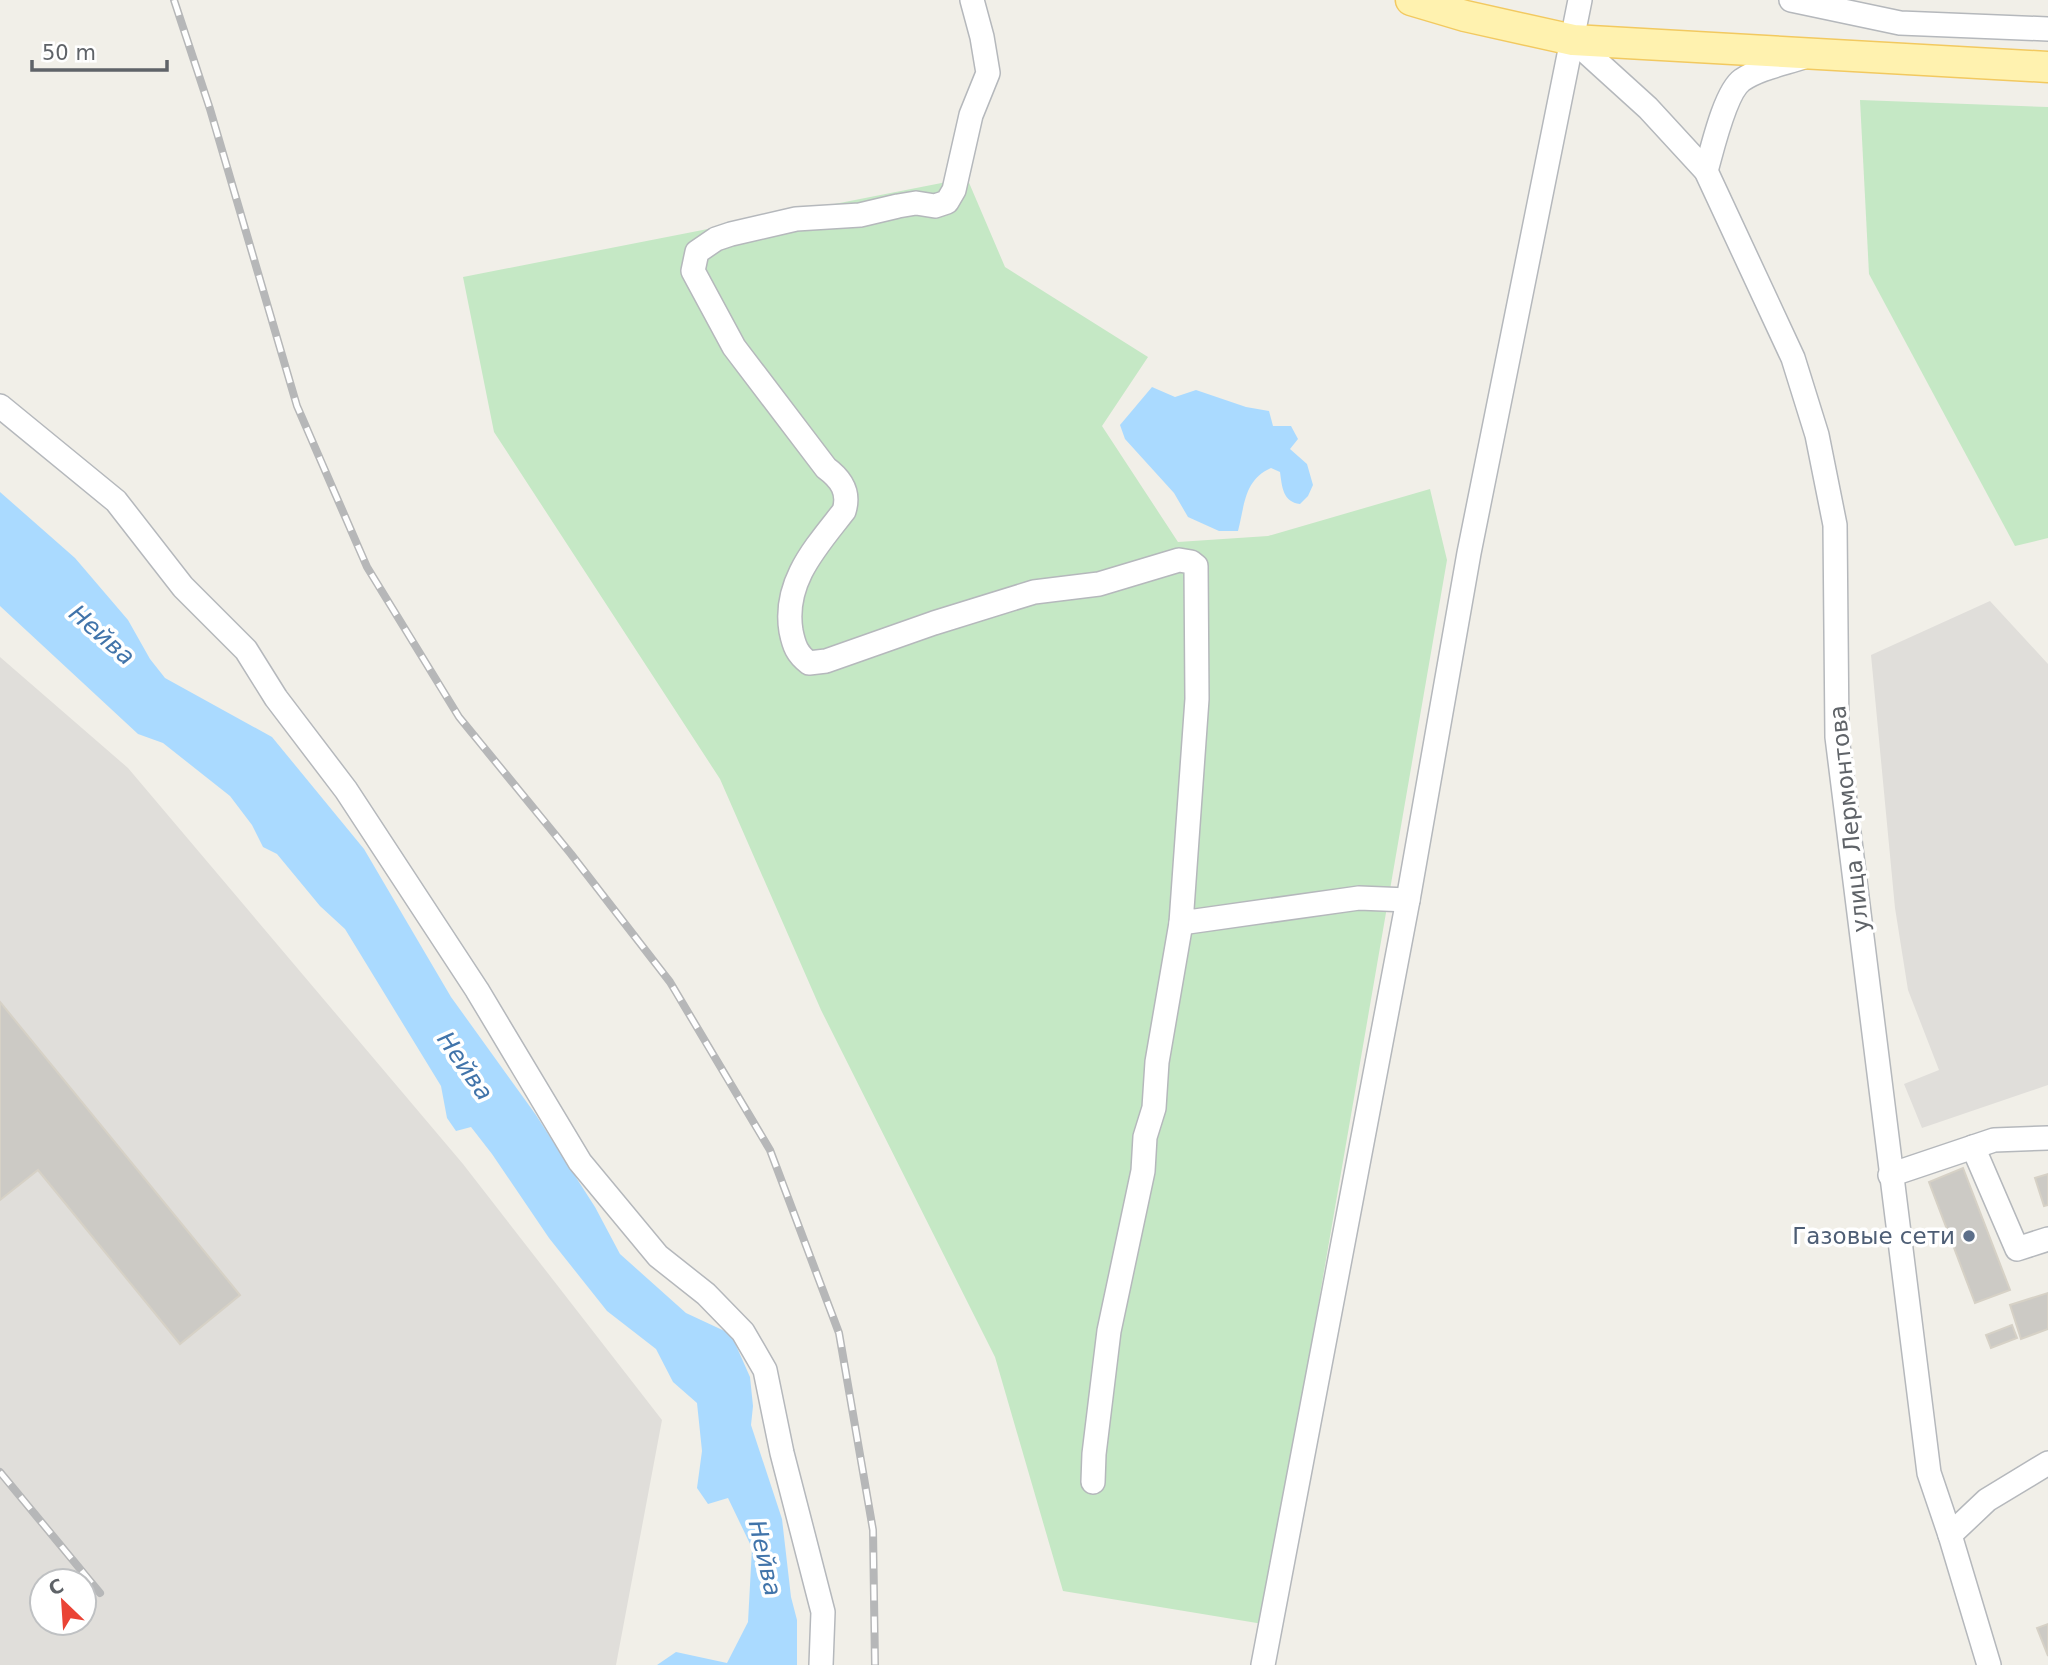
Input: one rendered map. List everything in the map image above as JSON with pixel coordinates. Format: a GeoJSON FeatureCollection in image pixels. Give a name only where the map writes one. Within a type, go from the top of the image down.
{"type":"FeatureCollection","features":[{"type":"Feature","properties":{"kind":"main road"},"geometry":{"type":"LineString","coordinates":[[1412,0],[1465,16],[1573,40],[2048,67]]}},
{"type":"Feature","properties":{"kind":"street"},"geometry":{"type":"LineString","coordinates":[[972,0],[988,73],[971,115],[954,190],[947,202],[935,206],[916,203],[860,215],[796,219],[731,234],[697,252],[693,271],[733,347],[826,468],[839,477],[844,488],[847,501],[844,510],[806,560],[791,600],[790,626],[794,645],[800,657],[809,663],[826,661],[1034,592],[1099,584],[1179,560],[1191,562],[1196,566],[1197,699],[1181,923],[1157,1062],[1154,1108],[1145,1137],[1143,1171],[1109,1331],[1093,1482]]}},
{"type":"Feature","properties":{"kind":"street"},"geometry":{"type":"LineString","coordinates":[[1264,1665],[1408,900],[1469,553],[1580,0]]}},
{"type":"Feature","properties":{"kind":"street"},"geometry":{"type":"LineString","coordinates":[[1791,0],[1900,23],[2048,29]]}},
{"type":"Feature","properties":{"kind":"street","name":"улица Лермонтова"},"geometry":{"type":"LineString","coordinates":[[1573,40],[1648,108],[1706,171],[1793,358],[1817,435],[1835,526],[1837,737],[1929,1473],[1989,1665]]}},
{"type":"Feature","properties":{"kind":"street"},"geometry":{"type":"LineString","coordinates":[[1706,171],[1721,118],[1739,82],[1760,71],[1814,54]]}},
{"type":"Feature","properties":{"kind":"street"},"geometry":{"type":"LineString","coordinates":[[0,405],[116,501],[183,587],[246,650],[276,698],[346,790],[470,979],[580,1162],[658,1256],[706,1294],[743,1332],[765,1370],[782,1453],[822,1612],[821,1665]]}},
{"type":"Feature","properties":{"kind":"street"},"geometry":{"type":"LineString","coordinates":[[1181,923],[1359,898],[1408,900]]}},
{"type":"Feature","properties":{"kind":"street"},"geometry":{"type":"LineString","coordinates":[[1890,1175],[1994,1140],[2048,1138]]}},
{"type":"Feature","properties":{"kind":"street"},"geometry":{"type":"LineString","coordinates":[[1973,1147],[2017,1250],[2048,1239]]}},
{"type":"Feature","properties":{"kind":"street"},"geometry":{"type":"LineString","coordinates":[[1950,1535],[1987,1500],[2048,1463]]}},
{"type":"Feature","properties":{"kind":"shaded area"},"geometry":{"type":"Polygon","coordinates":[[[1990,601],[2048,664],[2048,1085],[1922,1128],[1904,1084],[1939,1070],[1908,990],[1895,908],[1871,655],[1990,601]]]}},
{"type":"Feature","properties":{"kind":"shaded area"},"geometry":{"type":"Polygon","coordinates":[[[0,657],[128,768],[463,1164],[662,1420],[616,1665],[0,1665],[0,657]]]}},
{"type":"Feature","properties":{"kind":"green space"},"geometry":{"type":"Polygon","coordinates":[[[1860,100],[2048,107],[2048,538],[2015,546],[1869,274],[1860,100]]]}},
{"type":"Feature","properties":{"kind":"green space"},"geometry":{"type":"Polygon","coordinates":[[[967,178],[1005,267],[1148,357],[1102,426],[1178,542],[1268,536],[1430,489],[1447,560],[1263,1624],[1063,1591],[995,1357],[821,1010],[720,779],[494,432],[463,277],[967,178]]]}},
{"type":"Feature","properties":{"kind":"water"},"geometry":{"type":"Polygon","coordinates":[[[1152,387],[1175,397],[1196,390],[1246,407],[1269,411],[1273,426],[1291,426],[1298,439],[1290,449],[1307,464],[1313,485],[1308,496],[1300,504],[1290,500],[1284,493],[1280,472],[1271,468],[1255,479],[1251,486],[1244,502],[1238,531],[1219,531],[1188,517],[1174,493],[1125,439],[1120,425],[1152,387]]]}},
{"type":"Feature","properties":{"kind":"water","name":"Нейва"},"geometry":{"type":"Polygon","coordinates":[[[0,492],[75,558],[128,620],[150,659],[165,678],[272,737],[364,849],[451,997],[536,1115],[595,1207],[620,1254],[686,1313],[731,1334],[750,1377],[753,1406],[751,1425],[782,1519],[791,1597],[797,1620],[797,1665],[657,1665],[676,1652],[727,1663],[748,1622],[752,1548],[728,1498],[708,1504],[697,1488],[702,1451],[697,1403],[673,1382],[656,1349],[607,1311],[549,1238],[471,1127],[456,1131],[447,1118],[441,1086],[345,929],[320,906],[277,854],[263,847],[252,825],[230,796],[163,743],[138,734],[0,606],[0,492]]]}},
{"type":"Feature","properties":{"kind":"building"},"geometry":{"type":"Polygon","coordinates":[[[0,1002],[240,1295],[180,1344],[38,1170],[0,1200],[0,1002]]]}},
{"type":"Feature","properties":{"kind":"building","name":"Газовые сети"},"geometry":{"type":"Polygon","coordinates":[[[1963,1168],[2010,1290],[1975,1303],[1929,1182],[1963,1168]]]}},
{"type":"Feature","properties":{"kind":"building"},"geometry":{"type":"Polygon","coordinates":[[[2048,1174],[2048,1205],[2044,1206],[2035,1178],[2048,1174]]]}},
{"type":"Feature","properties":{"kind":"building"},"geometry":{"type":"Polygon","coordinates":[[[2048,1293],[2048,1329],[2021,1339],[2010,1305],[2048,1293]]]}},
{"type":"Feature","properties":{"kind":"building"},"geometry":{"type":"Polygon","coordinates":[[[2012,1325],[2017,1338],[1991,1348],[1986,1335],[2012,1325]]]}},
{"type":"Feature","properties":{"kind":"building"},"geometry":{"type":"Polygon","coordinates":[[[2048,1624],[2048,1656],[2037,1628],[2048,1624]]]}},
{"type":"Feature","properties":{"kind":"railway"},"geometry":{"type":"LineString","coordinates":[[174,0],[210,109],[297,406],[367,567],[459,717],[571,854],[670,982],[770,1150],[839,1333],[873,1530],[875,1665]]}},
{"type":"Feature","properties":{"kind":"railway"},"geometry":{"type":"LineString","coordinates":[[0,1472],[100,1593]]}},
{"type":"Feature","properties":{"kind":"place","name":"Газовые сети"},"geometry":{"type":"Point","coordinates":[1969,1236]}}]}
